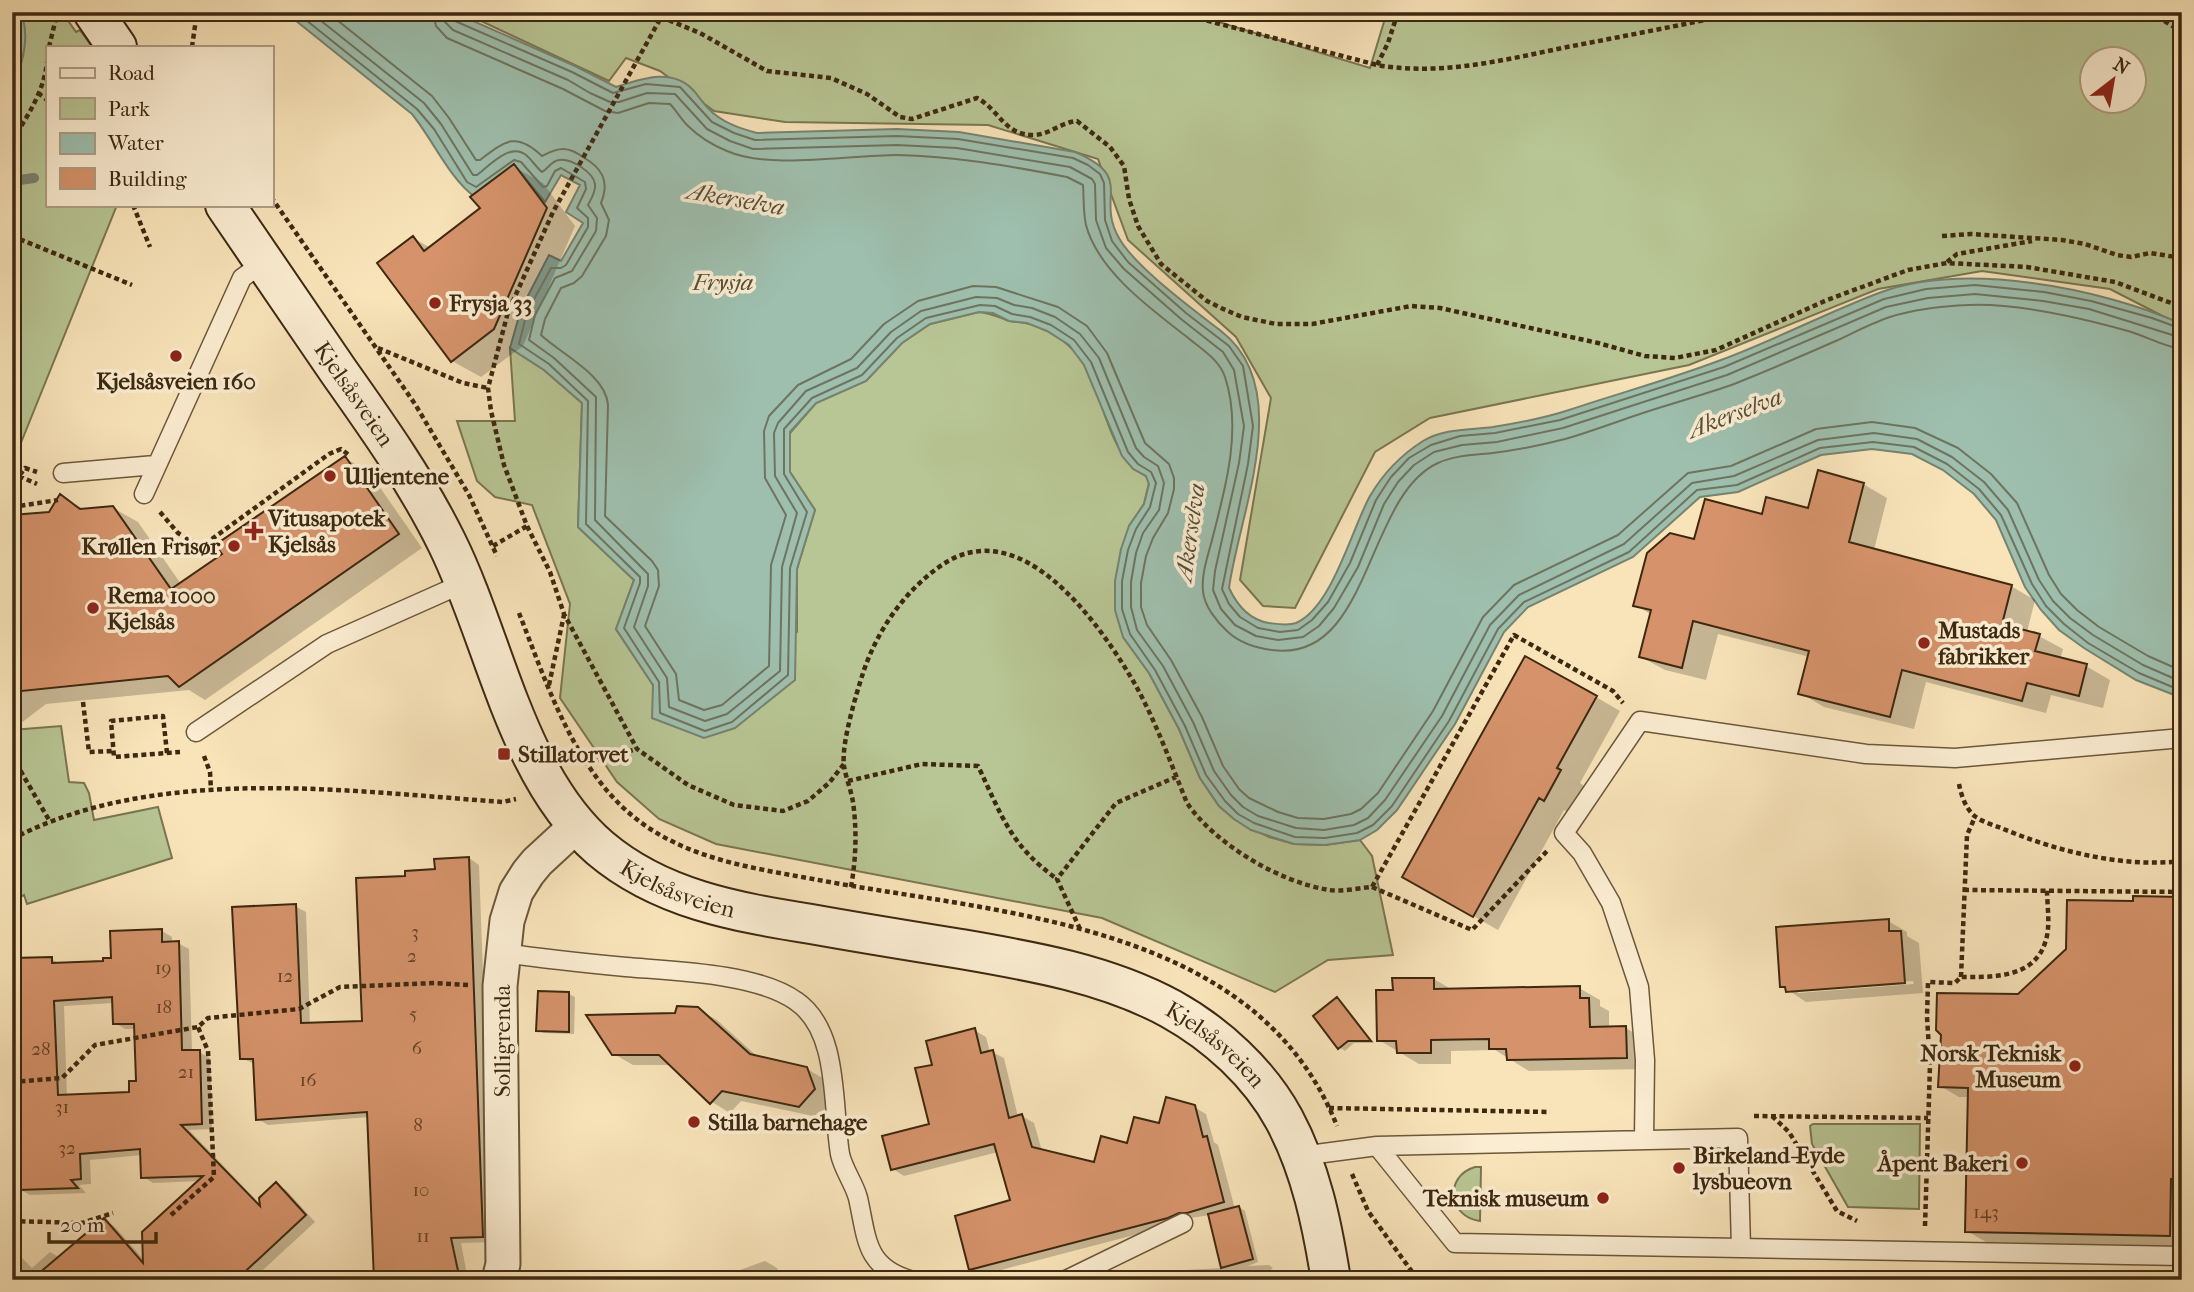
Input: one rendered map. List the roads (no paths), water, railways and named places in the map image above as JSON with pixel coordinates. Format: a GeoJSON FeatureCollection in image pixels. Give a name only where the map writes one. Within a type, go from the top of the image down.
{"type":"FeatureCollection","features":[{"type":"Feature","properties":{"kind":"main road","name":"Kjelsåsveien"},"geometry":{"type":"LineString","coordinates":[[226,206],[392,449],[448,544],[532,754],[561,807],[576,826],[603,851],[636,874],[708,905],[1011,958],[1123,988],[1171,1009],[1238,1058],[1283,1117],[1301,1156],[1316,1202],[1331,1280]]}},
{"type":"Feature","properties":{"kind":"street","name":"Solligrenda"},"geometry":{"type":"LineString","coordinates":[[499,1280],[503,1264],[500,986],[507,921],[516,892],[537,862],[576,826]]}},
{"type":"Feature","properties":{"kind":"lane"},"geometry":{"type":"LineString","coordinates":[[145,494],[155,465],[242,278],[264,262]]}},
{"type":"Feature","properties":{"kind":"lane"},"geometry":{"type":"LineString","coordinates":[[56,474],[155,465]]}},
{"type":"Feature","properties":{"kind":"lane"},"geometry":{"type":"LineString","coordinates":[[196,732],[327,644],[464,583]]}},
{"type":"Feature","properties":{"kind":"lane"},"geometry":{"type":"LineString","coordinates":[[1644,1139],[1645,1060],[1639,986],[1611,903],[1581,853],[1564,833],[1640,721],[1866,754],[1955,758],[2182,738]]}},
{"type":"Feature","properties":{"kind":"lane"},"geometry":{"type":"LineString","coordinates":[[504,953],[710,975],[755,984],[795,1000],[814,1017],[823,1034],[828,1053],[841,1157],[856,1193],[871,1254],[892,1275],[911,1280]]}},
{"type":"Feature","properties":{"kind":"lane"},"geometry":{"type":"LineString","coordinates":[[1301,1156],[1377,1146],[1738,1138],[1741,1248]]}},
{"type":"Feature","properties":{"kind":"lane"},"geometry":{"type":"LineString","coordinates":[[1377,1146],[1455,1243],[2182,1256]]}},
{"type":"Feature","properties":{"kind":"lane"},"geometry":{"type":"LineString","coordinates":[[1066,1280],[1183,1223]]}},
{"type":"Feature","properties":{"kind":"water","name":"Frysja"},"geometry":{"type":"Polygon","coordinates":[[[285,12],[453,12],[616,87],[647,78],[678,79],[687,84],[711,111],[722,119],[757,133],[897,129],[959,132],[1075,152],[1093,161],[1104,170],[1109,180],[1113,223],[1119,238],[1138,262],[1166,288],[1221,331],[1243,356],[1255,385],[1259,418],[1257,453],[1229,588],[1244,611],[1255,619],[1269,623],[1293,624],[1309,615],[1330,585],[1363,510],[1381,479],[1407,452],[1431,437],[1457,430],[1512,424],[1569,410],[1702,367],[1879,293],[1913,284],[1951,279],[2032,283],[2112,299],[2149,311],[2182,324],[2182,698],[2136,680],[2059,630],[2025,587],[1996,520],[1974,494],[1943,470],[1912,454],[1872,449],[1821,455],[1738,492],[1700,497],[1633,557],[1528,607],[1504,632],[1455,724],[1397,810],[1377,830],[1360,840],[1325,845],[1294,844],[1251,830],[1219,806],[1200,778],[1179,729],[1149,673],[1123,637],[1115,610],[1115,581],[1129,526],[1144,504],[1149,484],[1146,476],[1133,469],[1122,456],[1084,365],[1069,345],[1047,331],[1027,323],[1009,321],[993,313],[979,312],[930,324],[902,343],[866,381],[816,403],[790,432],[790,472],[815,510],[797,569],[795,680],[735,728],[704,738],[652,718],[653,685],[616,629],[634,580],[578,527],[582,403],[544,370],[510,348],[521,309],[549,255],[561,261],[583,223],[566,212],[580,185],[561,175],[545,202],[515,166],[475,197],[457,180],[412,114],[285,12]]]}},
{"type":"Feature","properties":{"kind":"water"},"geometry":{"type":"Polygon","coordinates":[[[12,14],[23,19],[25,33],[22,61],[17,74],[12,74],[12,14]]]}},
{"type":"Feature","properties":{"kind":"waterway"},"geometry":{"type":"LineString","coordinates":[[12,181],[34,178]]}},
{"type":"Feature","properties":{"kind":"place","name":"Frysja 33"},"geometry":{"type":"Point","coordinates":[435,303]}},
{"type":"Feature","properties":{"kind":"place","name":"Kjelsåsveien 160"},"geometry":{"type":"Point","coordinates":[176,356]}},
{"type":"Feature","properties":{"kind":"place","name":"Ulljentene"},"geometry":{"type":"Point","coordinates":[330,476]}},
{"type":"Feature","properties":{"kind":"place","name":"Vitusapotek Kjelsås"},"geometry":{"type":"Point","coordinates":[254,531]}},
{"type":"Feature","properties":{"kind":"place","name":"Krøllen Frisør"},"geometry":{"type":"Point","coordinates":[234,546]}},
{"type":"Feature","properties":{"kind":"place","name":"Rema 1000 Kjelsås"},"geometry":{"type":"Point","coordinates":[93,608]}},
{"type":"Feature","properties":{"kind":"place","name":"Mustads fabrikker"},"geometry":{"type":"Point","coordinates":[1924,643]}},
{"type":"Feature","properties":{"kind":"place","name":"Stillatorvet"},"geometry":{"type":"Point","coordinates":[504,754]}},
{"type":"Feature","properties":{"kind":"place","name":"Norsk Teknisk Museum"},"geometry":{"type":"Point","coordinates":[2075,1066]}},
{"type":"Feature","properties":{"kind":"place","name":"Stilla barnehage"},"geometry":{"type":"Point","coordinates":[694,1122]}},
{"type":"Feature","properties":{"kind":"place","name":"Åpent Bakeri"},"geometry":{"type":"Point","coordinates":[2022,1163]}},
{"type":"Feature","properties":{"kind":"place","name":"Birkeland-Eyde lysbueovn"},"geometry":{"type":"Point","coordinates":[1679,1168]}},
{"type":"Feature","properties":{"kind":"place","name":"Teknisk museum"},"geometry":{"type":"Point","coordinates":[1603,1198]}},
{"type":"Feature","properties":{"kind":"water label","name":"Akerselva"},"geometry":{"type":"Point","coordinates":[736,199]}},
{"type":"Feature","properties":{"kind":"water label","name":"Akerselva"},"geometry":{"type":"Point","coordinates":[1735,413]}},
{"type":"Feature","properties":{"kind":"water label","name":"Akerselva"},"geometry":{"type":"Point","coordinates":[1190,532]}}]}
